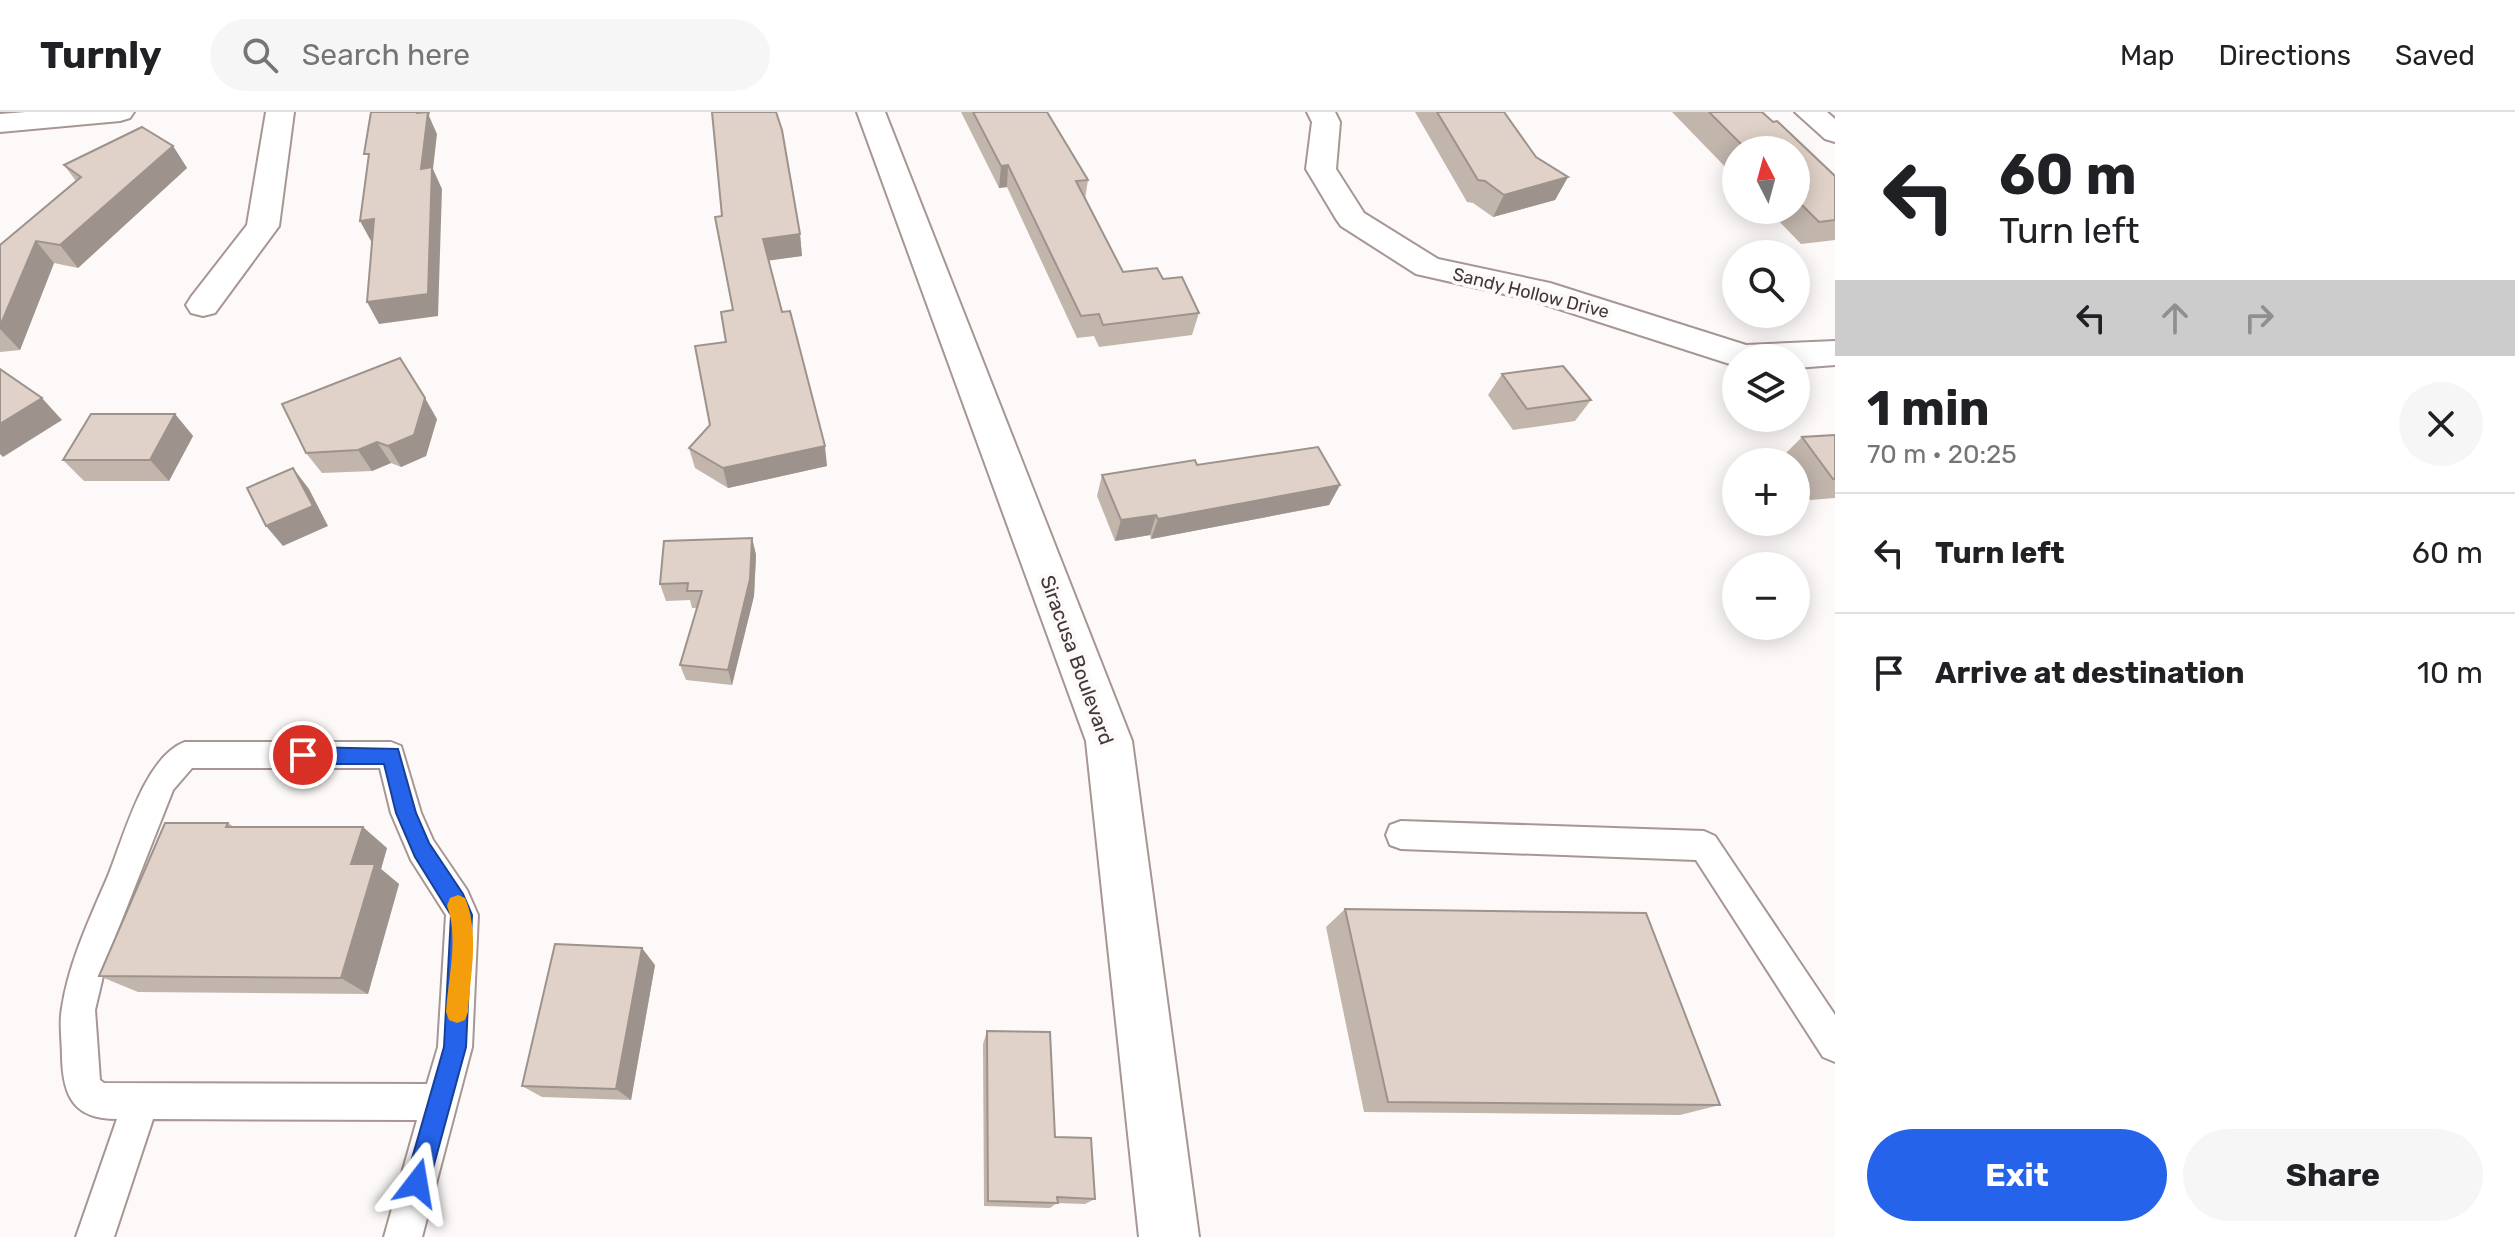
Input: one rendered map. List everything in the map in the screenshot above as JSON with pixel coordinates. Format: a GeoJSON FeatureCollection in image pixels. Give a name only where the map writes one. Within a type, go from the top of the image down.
{"type":"FeatureCollection","features":[{"type":"Feature","properties":{"kind":"street"},"geometry":{"type":"LineString","coordinates":[[0,123],[120,112]]}},
{"type":"Feature","properties":{"kind":"street"},"geometry":{"type":"LineString","coordinates":[[203,305],[263,226],[280,112]]}},
{"type":"Feature","properties":{"kind":"street","name":"Siracusa Boulevard"},"geometry":{"type":"LineString","coordinates":[[871,112],[1109,741],[1169,1237]]}},
{"type":"Feature","properties":{"kind":"street","name":"Sandy Hollow Drive"},"geometry":{"type":"LineString","coordinates":[[1321,112],[1326,122],[1321,169],[1352,219],[1428,267],[1538,291],[1745,357],[1835,353]]}},
{"type":"Feature","properties":{"kind":"street"},"geometry":{"type":"LineString","coordinates":[[1809,112],[1835,133]]}},
{"type":"Feature","properties":{"kind":"lane"},"geometry":{"type":"LineString","coordinates":[[403,1237],[437,1102],[455,1047],[462,915],[417,838],[406,813],[391,755],[185,755],[161,782],[92,955],[78,1010],[84,1089],[97,1101],[437,1102]]}},
{"type":"Feature","properties":{"kind":"lane"},"geometry":{"type":"LineString","coordinates":[[1401,835],[1704,846],[1835,1045]]}},
{"type":"Feature","properties":{"kind":"lane"},"geometry":{"type":"LineString","coordinates":[[95,1237],[141,1101]]}},
{"type":"Feature","properties":{"kind":"building"},"geometry":{"type":"Polygon","coordinates":[[[371,112],[428,112],[421,169],[432,167],[428,294],[367,302],[374,219],[360,221],[369,154],[364,154],[371,112]]]}},
{"type":"Feature","properties":{"kind":"building"},"geometry":{"type":"Polygon","coordinates":[[[712,112],[776,112],[782,130],[800,234],[763,239],[782,312],[790,311],[825,446],[723,468],[689,448],[710,425],[695,346],[726,342],[721,312],[733,310],[715,217],[722,216],[712,112]]]}},
{"type":"Feature","properties":{"kind":"building"},"geometry":{"type":"Polygon","coordinates":[[[973,112],[1047,112],[1088,180],[1076,181],[1123,272],[1157,268],[1163,279],[1182,277],[1199,313],[1103,325],[1099,314],[1081,316],[1008,165],[1001,166],[973,112]]]}},
{"type":"Feature","properties":{"kind":"building"},"geometry":{"type":"Polygon","coordinates":[[[1437,112],[1504,112],[1536,157],[1568,177],[1504,195],[1485,181],[1478,180],[1437,112]]]}},
{"type":"Feature","properties":{"kind":"building"},"geometry":{"type":"Polygon","coordinates":[[[1709,112],[1762,112],[1793,136],[1733,136],[1709,112]]]}},
{"type":"Feature","properties":{"kind":"building"},"geometry":{"type":"Polygon","coordinates":[[[142,127],[173,146],[60,245],[36,241],[0,326],[0,245],[81,177],[64,165],[142,127]]]}},
{"type":"Feature","properties":{"kind":"building"},"geometry":{"type":"Polygon","coordinates":[[[1810,152],[1835,176],[1835,220],[1819,222],[1810,213],[1810,152]]]}},
{"type":"Feature","properties":{"kind":"building"},"geometry":{"type":"Polygon","coordinates":[[[400,358],[425,398],[414,435],[388,446],[377,442],[358,450],[306,453],[282,404],[400,358]]]}},
{"type":"Feature","properties":{"kind":"building"},"geometry":{"type":"Polygon","coordinates":[[[1563,366],[1591,400],[1527,409],[1502,374],[1563,366]]]}},
{"type":"Feature","properties":{"kind":"building"},"geometry":{"type":"Polygon","coordinates":[[[0,369],[42,398],[0,424],[0,369]]]}},
{"type":"Feature","properties":{"kind":"building"},"geometry":{"type":"Polygon","coordinates":[[[91,414],[175,414],[150,460],[63,460],[91,414]]]}},
{"type":"Feature","properties":{"kind":"building"},"geometry":{"type":"Polygon","coordinates":[[[1835,435],[1835,479],[1833,479],[1802,437],[1835,435]]]}},
{"type":"Feature","properties":{"kind":"building"},"geometry":{"type":"Polygon","coordinates":[[[1318,447],[1340,485],[1158,519],[1156,515],[1121,520],[1102,475],[1195,460],[1197,465],[1318,447]]]}},
{"type":"Feature","properties":{"kind":"building"},"geometry":{"type":"Polygon","coordinates":[[[293,468],[313,506],[266,526],[247,488],[293,468]]]}},
{"type":"Feature","properties":{"kind":"building"},"geometry":{"type":"Polygon","coordinates":[[[752,538],[750,579],[728,670],[680,665],[702,591],[687,591],[688,583],[660,584],[664,541],[752,538]]]}},
{"type":"Feature","properties":{"kind":"building"},"geometry":{"type":"Polygon","coordinates":[[[165,823],[228,823],[226,827],[363,827],[351,864],[375,864],[341,978],[99,976],[165,823]]]}},
{"type":"Feature","properties":{"kind":"building"},"geometry":{"type":"Polygon","coordinates":[[[1345,909],[1646,913],[1720,1105],[1388,1102],[1345,909]]]}},
{"type":"Feature","properties":{"kind":"building"},"geometry":{"type":"Polygon","coordinates":[[[555,944],[642,948],[616,1089],[522,1086],[555,944]]]}},
{"type":"Feature","properties":{"kind":"building"},"geometry":{"type":"Polygon","coordinates":[[[987,1031],[1050,1032],[1055,1137],[1091,1138],[1095,1199],[1057,1197],[1058,1203],[988,1201],[987,1031]]]}},
{"type":"Feature","properties":{"kind":"slow traffic"},"geometry":{"type":"LineString","coordinates":[[457,1012],[462,937],[462,915],[458,906]]}},
{"type":"Feature","properties":{"kind":"route"},"geometry":{"type":"LineString","coordinates":[[303,755],[391,755],[406,813],[422,850],[462,915],[455,1047],[437,1102],[417,1183]]}}]}
